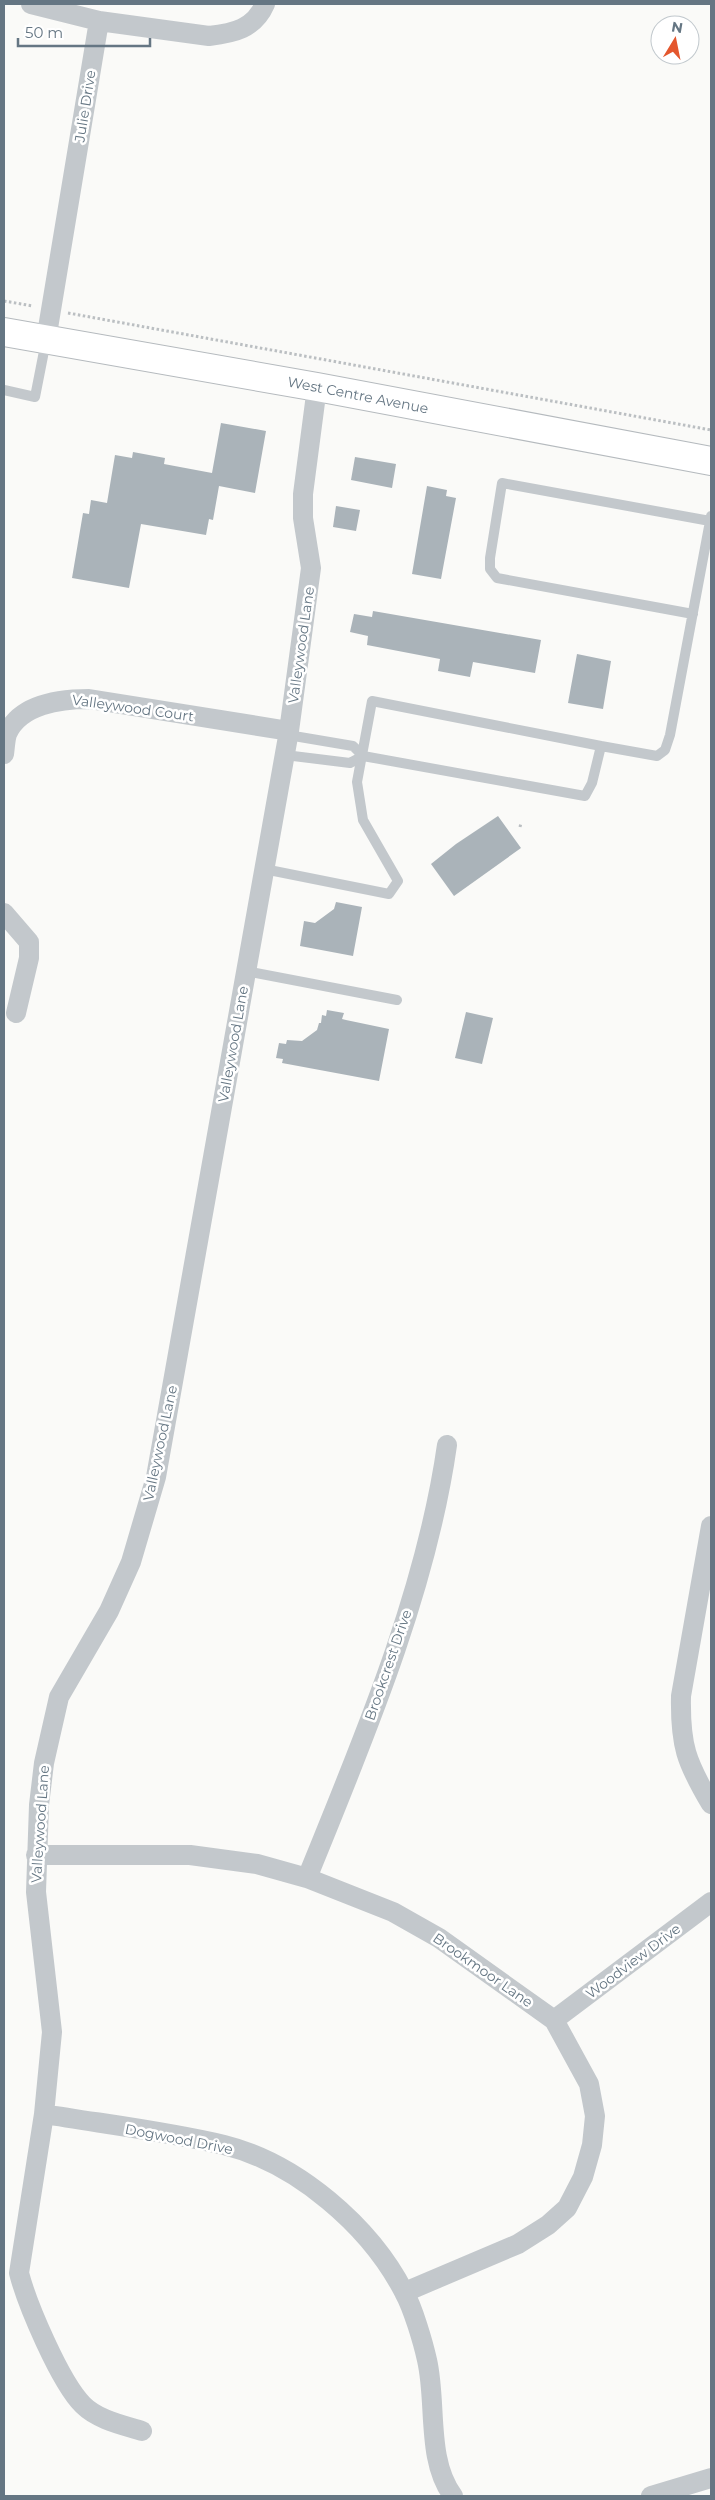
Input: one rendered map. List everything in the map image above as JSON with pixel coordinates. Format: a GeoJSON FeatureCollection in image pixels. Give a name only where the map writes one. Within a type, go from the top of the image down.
{"type":"FeatureCollection","features":[{"type":"Feature","properties":{"kind":"main road","name":"West Centre Avenue"},"geometry":{"type":"LineString","coordinates":[[4,332],[317,387],[711,461]]}},
{"type":"Feature","properties":{"kind":"street"},"geometry":{"type":"LineString","coordinates":[[31,4],[99,21],[209,36],[227,34],[252,24],[265,4]]}},
{"type":"Feature","properties":{"kind":"street","name":"Julie Drive"},"geometry":{"type":"LineString","coordinates":[[46,340],[99,21]]}},
{"type":"Feature","properties":{"kind":"street","name":"Valleywood Lane"},"geometry":{"type":"LineString","coordinates":[[142,2431],[103,2418],[83,2405],[64,2379],[23,2290],[19,2272],[44,2114],[52,2032],[36,1892],[36,1855],[44,1763],[59,1697],[109,1611],[131,1562],[156,1477],[289,733],[311,568],[304,518],[303,494],[317,387]]}},
{"type":"Feature","properties":{"kind":"street","name":"Valleywood Court"},"geometry":{"type":"LineString","coordinates":[[4,754],[7,735],[14,723],[46,704],[66,699],[89,699],[289,733]]}},
{"type":"Feature","properties":{"kind":"street"},"geometry":{"type":"LineString","coordinates":[[4,913],[29,942],[29,958],[16,1013]]}},
{"type":"Feature","properties":{"kind":"street","name":"Brookcrest Drive"},"geometry":{"type":"LineString","coordinates":[[307,1878],[353,1765],[405,1617],[440,1496],[446,1445]]}},
{"type":"Feature","properties":{"kind":"street"},"geometry":{"type":"LineString","coordinates":[[711,1526],[681,1696],[683,1747],[694,1775],[711,1804]]}},
{"type":"Feature","properties":{"kind":"street","name":"Brookmoor Lane"},"geometry":{"type":"LineString","coordinates":[[36,1855],[190,1855],[257,1864],[307,1878],[394,1912],[454,1948],[554,2020],[589,2084],[595,2116],[592,2145],[582,2176],[568,2208],[548,2225],[518,2244],[404,2292]]}},
{"type":"Feature","properties":{"kind":"street","name":"Woodview Drive"},"geometry":{"type":"LineString","coordinates":[[554,2020],[711,1902]]}},
{"type":"Feature","properties":{"kind":"street","name":"Dogwood Drive"},"geometry":{"type":"LineString","coordinates":[[44,2114],[224,2145],[286,2169],[336,2207],[359,2230],[404,2292],[427,2361],[439,2464],[444,2484],[453,2496]]}},
{"type":"Feature","properties":{"kind":"street"},"geometry":{"type":"LineString","coordinates":[[651,2496],[711,2478]]}},
{"type":"Feature","properties":{"kind":"lane"},"geometry":{"type":"LineString","coordinates":[[4,390],[35,397],[46,340]]}},
{"type":"Feature","properties":{"kind":"lane"},"geometry":{"type":"LineString","coordinates":[[264,870],[389,894],[398,881],[363,820],[357,782],[372,701],[657,756],[665,750],[692,614],[711,518],[502,483],[490,558],[490,569],[497,578],[692,614]]}},
{"type":"Feature","properties":{"kind":"lane"},"geometry":{"type":"LineString","coordinates":[[289,733],[353,746],[363,756],[584,796],[592,783],[601,746]]}},
{"type":"Feature","properties":{"kind":"lane"},"geometry":{"type":"LineString","coordinates":[[285,755],[350,763],[363,756]]}},
{"type":"Feature","properties":{"kind":"lane"},"geometry":{"type":"LineString","coordinates":[[246,971],[397,1000]]}},
{"type":"Feature","properties":{"kind":"path"},"geometry":{"type":"LineString","coordinates":[[4,301],[711,430]]}},
{"type":"Feature","properties":{"kind":"building"},"geometry":{"type":"Polygon","coordinates":[[[221,423],[266,431],[255,493],[219,486],[213,520],[209,519],[206,535],[141,524],[129,588],[72,578],[83,513],[89,514],[91,500],[107,503],[115,455],[132,458],[133,452],[165,458],[164,464],[212,473],[221,423]]]}},
{"type":"Feature","properties":{"kind":"building"},"geometry":{"type":"Polygon","coordinates":[[[355,457],[396,464],[392,488],[351,480],[355,457]]]}},
{"type":"Feature","properties":{"kind":"building"},"geometry":{"type":"Polygon","coordinates":[[[427,486],[447,490],[446,496],[456,498],[441,579],[412,574],[427,486]]]}},
{"type":"Feature","properties":{"kind":"building"},"geometry":{"type":"Polygon","coordinates":[[[336,506],[360,510],[356,531],[333,527],[336,506]]]}},
{"type":"Feature","properties":{"kind":"building"},"geometry":{"type":"Polygon","coordinates":[[[373,611],[541,640],[535,673],[473,662],[470,677],[438,671],[440,659],[367,645],[368,636],[350,632],[354,614],[372,617],[373,611]]]}},
{"type":"Feature","properties":{"kind":"building"},"geometry":{"type":"Polygon","coordinates":[[[577,654],[611,661],[603,709],[568,703],[577,654]]]}},
{"type":"Feature","properties":{"kind":"building"},"geometry":{"type":"Polygon","coordinates":[[[498,816],[521,848],[454,896],[431,864],[456,844],[498,816]]]}},
{"type":"Feature","properties":{"kind":"building"},"geometry":{"type":"Polygon","coordinates":[[[336,902],[362,907],[353,956],[300,946],[304,921],[315,923],[334,909],[336,902]]]}},
{"type":"Feature","properties":{"kind":"building"},"geometry":{"type":"Polygon","coordinates":[[[327,1010],[344,1013],[342,1019],[389,1029],[379,1081],[282,1063],[283,1059],[276,1058],[279,1043],[286,1044],[287,1040],[302,1041],[317,1030],[319,1023],[321,1023],[322,1015],[326,1016],[327,1010]]]}},
{"type":"Feature","properties":{"kind":"building"},"geometry":{"type":"Polygon","coordinates":[[[466,1012],[493,1018],[482,1064],[455,1058],[466,1012]]]}}]}
